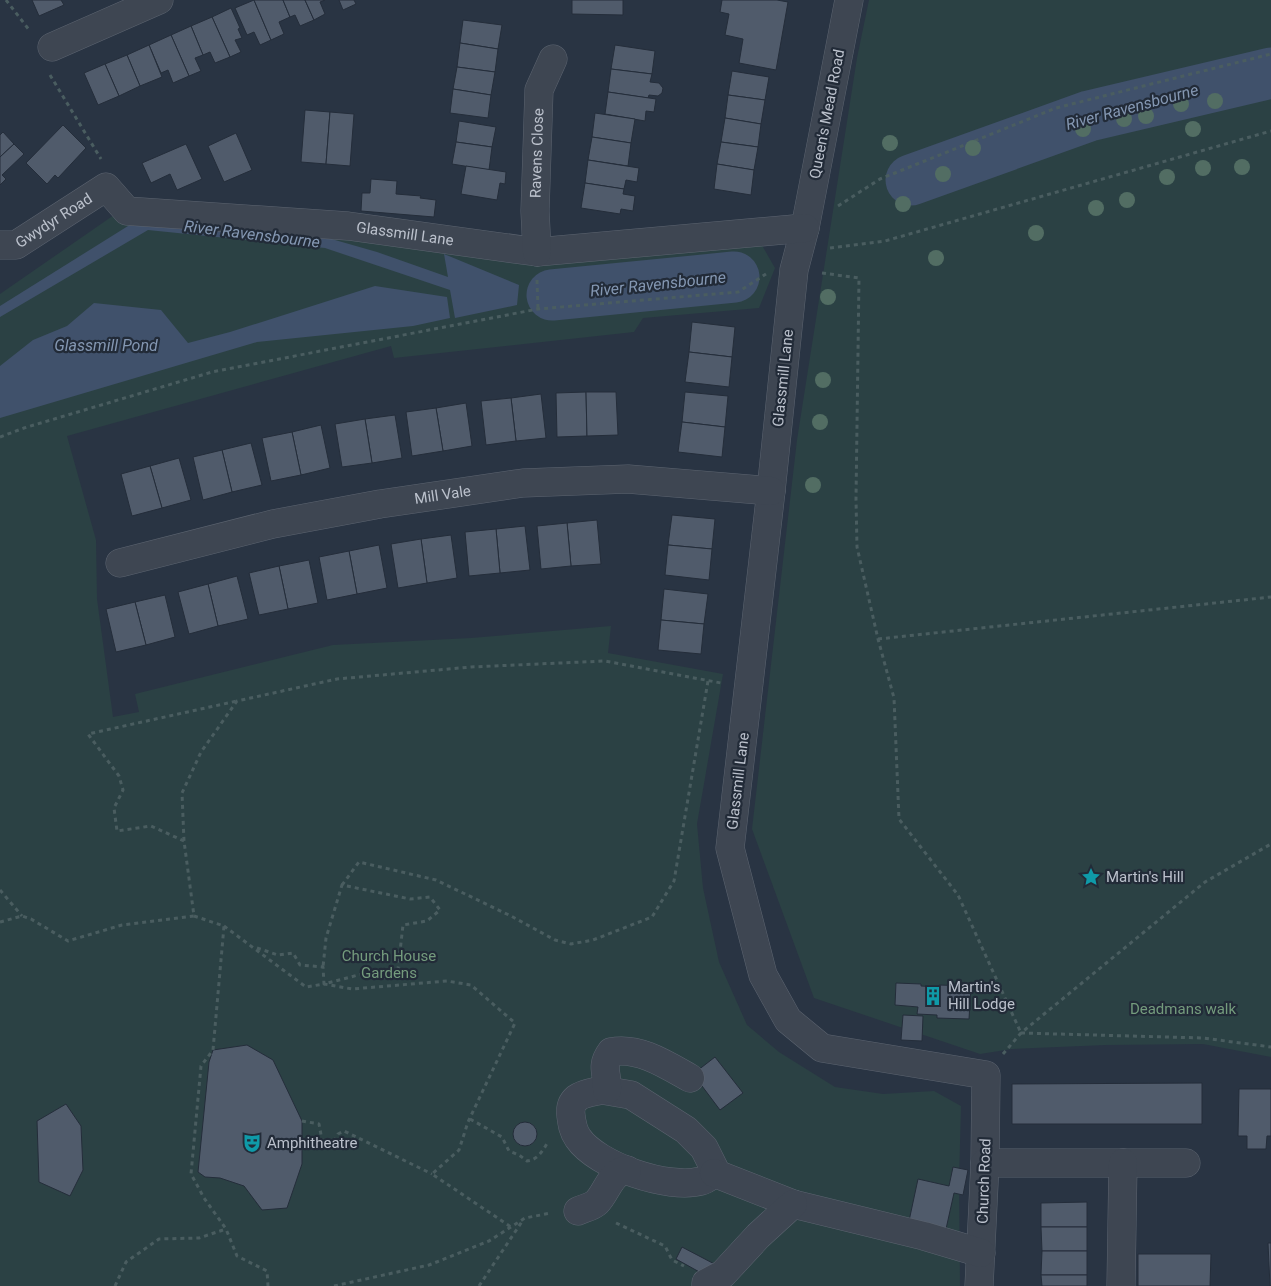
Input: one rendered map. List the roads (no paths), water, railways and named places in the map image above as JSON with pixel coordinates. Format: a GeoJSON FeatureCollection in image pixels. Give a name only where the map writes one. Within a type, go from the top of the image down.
{"type":"FeatureCollection","features":[{"type":"Feature","properties":{"kind":"street"},"geometry":{"type":"LineString","coordinates":[[62,43],[159,0]]}},
{"type":"Feature","properties":{"kind":"street","name":"Queen's Mead Road"},"geometry":{"type":"LineString","coordinates":[[799,250],[849,0]]}},
{"type":"Feature","properties":{"kind":"street","name":"Ravens Close"},"geometry":{"type":"LineString","coordinates":[[537,252],[535,211],[539,90],[553,59]]}},
{"type":"Feature","properties":{"kind":"street","name":"Glassmill Lane"},"geometry":{"type":"LineString","coordinates":[[106,186],[127,211],[348,226],[537,252],[799,250],[730,848],[763,975],[788,1020],[822,1048],[986,1075]]}},
{"type":"Feature","properties":{"kind":"street","name":"Gwydyr Road"},"geometry":{"type":"LineString","coordinates":[[0,245],[16,245],[106,186]]}},
{"type":"Feature","properties":{"kind":"street","name":"Mill Vale"},"geometry":{"type":"LineString","coordinates":[[120,562],[273,524],[380,504],[523,483],[628,479],[772,491]]}},
{"type":"Feature","properties":{"kind":"street"},"geometry":{"type":"LineString","coordinates":[[607,1090],[604,1066],[611,1052],[620,1050],[629,1050],[659,1061],[690,1078]]}},
{"type":"Feature","properties":{"kind":"street","name":"Church Road"},"geometry":{"type":"LineString","coordinates":[[979,1286],[985,1163],[986,1075]]}},
{"type":"Feature","properties":{"kind":"street"},"geometry":{"type":"LineString","coordinates":[[607,1090],[631,1095],[641,1100],[686,1130],[704,1148],[714,1168],[714,1173],[702,1181],[684,1184],[654,1180],[602,1158],[578,1139],[570,1112],[574,1101],[586,1094],[607,1090]]}},
{"type":"Feature","properties":{"kind":"street"},"geometry":{"type":"LineString","coordinates":[[985,1163],[1186,1163]]}},
{"type":"Feature","properties":{"kind":"street"},"geometry":{"type":"LineString","coordinates":[[1121,1286],[1123,1163]]}},
{"type":"Feature","properties":{"kind":"street"},"geometry":{"type":"LineString","coordinates":[[578,1211],[594,1204],[601,1198],[618,1172],[627,1170]]}},
{"type":"Feature","properties":{"kind":"street"},"geometry":{"type":"LineString","coordinates":[[714,1173],[793,1204],[924,1236],[981,1253]]}},
{"type":"Feature","properties":{"kind":"street"},"geometry":{"type":"LineString","coordinates":[[703,1283],[723,1274],[758,1236],[793,1204]]}},
{"type":"Feature","properties":{"kind":"water"},"geometry":{"type":"Polygon","coordinates":[[[144,216],[307,232],[377,252],[448,277],[444,254],[519,285],[517,305],[455,318],[450,290],[325,248],[148,230],[0,317],[0,306],[144,216]]]}},
{"type":"Feature","properties":{"kind":"water","name":"Glassmill Pond"},"geometry":{"type":"Polygon","coordinates":[[[375,286],[447,297],[450,318],[413,326],[257,342],[0,418],[0,366],[33,340],[67,326],[94,303],[161,310],[188,343],[230,332],[375,286]]]}},
{"type":"Feature","properties":{"kind":"waterway","name":"River Ravensbourne"},"geometry":{"type":"LineString","coordinates":[[911,180],[1089,116],[1271,73]]}},
{"type":"Feature","properties":{"kind":"waterway","name":"River Ravensbourne"},"geometry":{"type":"LineString","coordinates":[[552,295],[734,277]]}},
{"type":"Feature","properties":{"kind":"place","name":"Martin's Hill"},"geometry":{"type":"Point","coordinates":[1091,877]}},
{"type":"Feature","properties":{"kind":"place","name":"Martin's Hill Lodge"},"geometry":{"type":"Point","coordinates":[933,996]}},
{"type":"Feature","properties":{"kind":"place","name":"Amphitheatre"},"geometry":{"type":"Point","coordinates":[252,1143]}},
{"type":"Feature","properties":{"kind":"park label","name":"Church House Gardens"},"geometry":{"type":"Point","coordinates":[389,964]}},
{"type":"Feature","properties":{"kind":"park label","name":"Deadmans walk"},"geometry":{"type":"Point","coordinates":[1183,1009]}}]}
